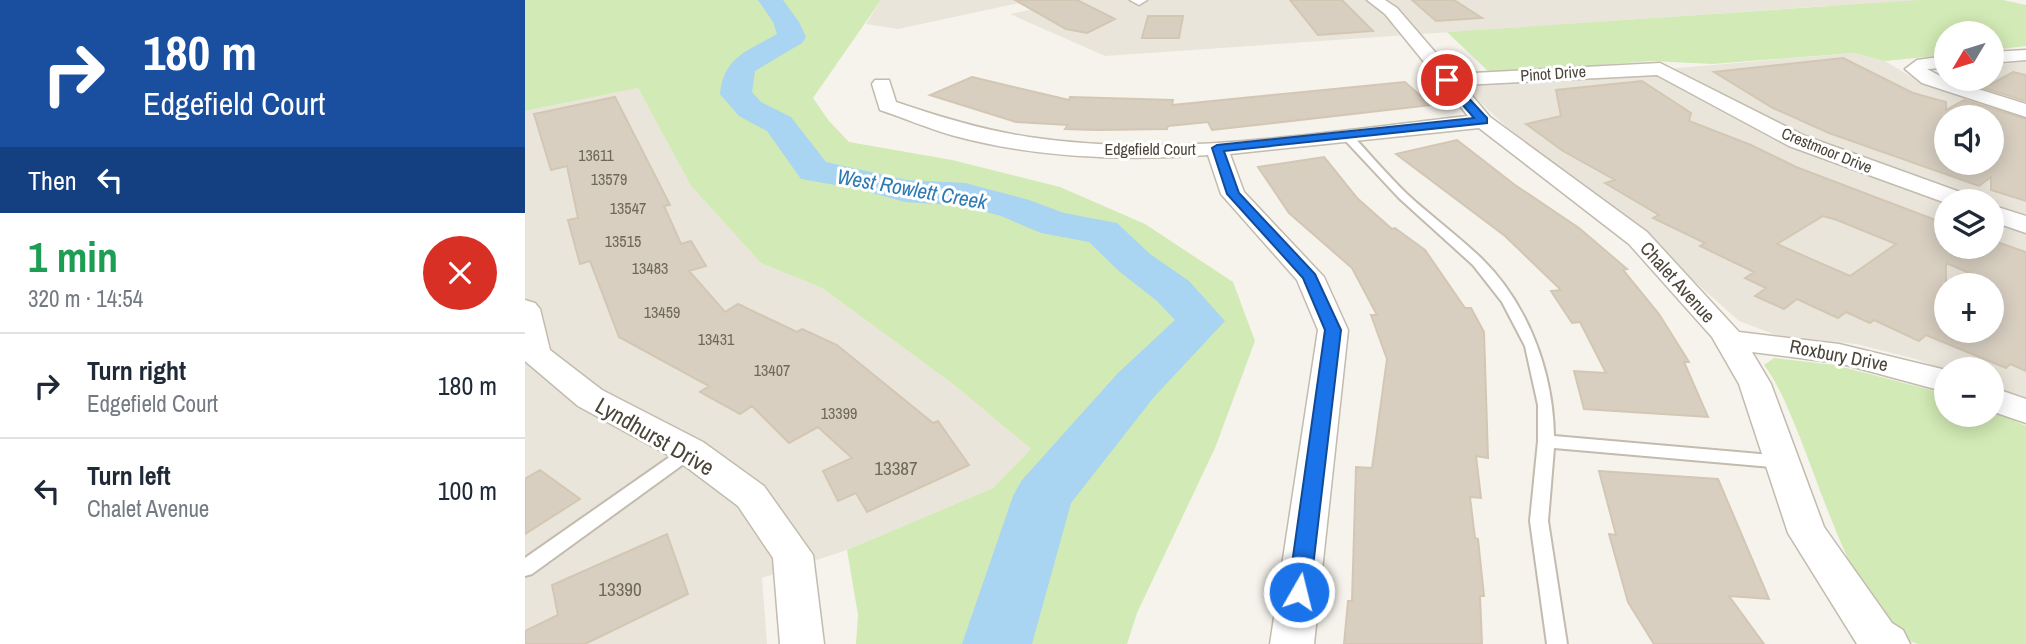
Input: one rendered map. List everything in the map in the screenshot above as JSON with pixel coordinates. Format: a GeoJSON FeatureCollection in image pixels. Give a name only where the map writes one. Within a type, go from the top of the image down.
{"type":"FeatureCollection","features":[{"type":"Feature","properties":{"kind":"street","name":"Chalet Avenue"},"geometry":{"type":"LineString","coordinates":[[1375,0],[1391,11],[1483,121],[1638,238],[1730,341],[1755,384],[1807,534],[1884,642]]}},
{"type":"Feature","properties":{"kind":"street"},"geometry":{"type":"LineString","coordinates":[[2004,57],[2026,55]]}},
{"type":"Feature","properties":{"kind":"street"},"geometry":{"type":"LineString","coordinates":[[1934,63],[1914,69],[1934,81]]}},
{"type":"Feature","properties":{"kind":"street","name":"Pinot Drive"},"geometry":{"type":"LineString","coordinates":[[1438,69],[1660,69]]}},
{"type":"Feature","properties":{"kind":"street","name":"Crestmoor Drive"},"geometry":{"type":"LineString","coordinates":[[1660,69],[1797,141],[1934,191]]}},
{"type":"Feature","properties":{"kind":"street","name":"Edgefield Court"},"geometry":{"type":"LineString","coordinates":[[882,84],[887,107],[913,117],[991,138],[1090,150],[1217,148],[1483,121]]}},
{"type":"Feature","properties":{"kind":"street"},"geometry":{"type":"LineString","coordinates":[[1965,91],[2026,111]]}},
{"type":"Feature","properties":{"kind":"street"},"geometry":{"type":"LineString","coordinates":[[1217,148],[1233,194],[1310,277],[1333,330],[1292,644]]}},
{"type":"Feature","properties":{"kind":"street"},"geometry":{"type":"LineString","coordinates":[[2004,217],[2026,225]]}},
{"type":"Feature","properties":{"kind":"street","name":"Lyndhurst Drive"},"geometry":{"type":"LineString","coordinates":[[525,309],[536,354],[590,398],[690,451],[751,496],[793,555],[802,644]]}},
{"type":"Feature","properties":{"kind":"street","name":"Roxbury Drive"},"geometry":{"type":"LineString","coordinates":[[1730,341],[1794,345],[1842,353],[1934,378]]}},
{"type":"Feature","properties":{"kind":"street"},"geometry":{"type":"LineString","coordinates":[[2004,403],[2026,412]]}},
{"type":"Feature","properties":{"kind":"lane"},"geometry":{"type":"LineString","coordinates":[[1346,135],[1403,196],[1478,262],[1508,301],[1532,346],[1546,405],[1546,441],[1539,521],[1557,644]]}},
{"type":"Feature","properties":{"kind":"lane"},"geometry":{"type":"LineString","coordinates":[[1546,441],[1782,462]]}},
{"type":"Feature","properties":{"kind":"lane"},"geometry":{"type":"LineString","coordinates":[[525,568],[690,451]]}},
{"type":"Feature","properties":{"kind":"shaded area"},"geometry":{"type":"Polygon","coordinates":[[[881,0],[1033,0],[898,29],[866,24],[881,0]]]}},
{"type":"Feature","properties":{"kind":"shaded area"},"geometry":{"type":"Polygon","coordinates":[[[1077,0],[1961,0],[1882,11],[1826,6],[1105,56],[1010,14],[1077,0]]]}},
{"type":"Feature","properties":{"kind":"shaded area"},"geometry":{"type":"Polygon","coordinates":[[[1854,53],[1885,61],[1910,76],[1934,73],[1934,91],[2004,91],[2004,64],[2026,61],[2026,402],[2004,394],[2004,357],[1934,357],[1934,366],[1856,344],[1776,335],[1739,321],[1611,207],[1524,143],[1468,91],[1479,85],[1854,53]]]}},
{"type":"Feature","properties":{"kind":"shaded area"},"geometry":{"type":"Polygon","coordinates":[[[638,88],[691,186],[761,263],[822,288],[953,384],[1031,449],[993,488],[847,550],[762,578],[767,644],[525,644],[525,111],[638,88]]]}},
{"type":"Feature","properties":{"kind":"green space"},"geometry":{"type":"Polygon","coordinates":[[[525,0],[881,0],[813,98],[829,121],[849,142],[952,160],[1060,187],[1145,224],[1233,282],[1255,341],[1215,448],[1137,613],[1127,644],[856,644],[858,615],[847,550],[993,488],[1031,449],[953,384],[822,288],[761,263],[691,186],[638,88],[525,111],[525,0]]]}},
{"type":"Feature","properties":{"kind":"green space"},"geometry":{"type":"Polygon","coordinates":[[[1920,0],[2003,0],[2026,5],[2026,46],[2004,49],[2004,21],[1934,21],[1934,56],[1885,61],[1854,53],[1712,64],[1652,61],[1490,73],[1447,32],[1920,0]]]}},
{"type":"Feature","properties":{"kind":"green space"},"geometry":{"type":"Polygon","coordinates":[[[1774,358],[1835,365],[1934,391],[1934,427],[2004,427],[2004,416],[2026,426],[2026,644],[1919,644],[1894,629],[1871,601],[1850,563],[1781,393],[1764,365],[1774,358]]]}},
{"type":"Feature","properties":{"kind":"building"},"geometry":{"type":"Polygon","coordinates":[[[1015,0],[1077,0],[1115,19],[1087,33],[1066,29],[1015,0]]]}},
{"type":"Feature","properties":{"kind":"building"},"geometry":{"type":"Polygon","coordinates":[[[1290,0],[1342,0],[1373,31],[1318,35],[1290,0]]]}},
{"type":"Feature","properties":{"kind":"building"},"geometry":{"type":"Polygon","coordinates":[[[1412,0],[1454,0],[1482,18],[1436,21],[1412,0]]]}},
{"type":"Feature","properties":{"kind":"building"},"geometry":{"type":"Polygon","coordinates":[[[1148,16],[1183,16],[1179,38],[1142,38],[1148,16]]]}},
{"type":"Feature","properties":{"kind":"building"},"geometry":{"type":"Polygon","coordinates":[[[1843,58],[1913,93],[1946,102],[1946,105],[1934,105],[1934,170],[1829,133],[1773,108],[1714,72],[1843,58]]]}},
{"type":"Feature","properties":{"kind":"building"},"geometry":{"type":"Polygon","coordinates":[[[2013,72],[2026,75],[2026,101],[1994,91],[2004,91],[2004,77],[2013,72]]]}},
{"type":"Feature","properties":{"kind":"building"},"geometry":{"type":"Polygon","coordinates":[[[972,77],[1069,100],[1070,97],[1173,100],[1172,105],[1405,82],[1431,105],[1212,130],[1208,122],[1168,126],[1167,129],[1065,129],[1068,125],[1016,122],[930,95],[972,77]]]}},
{"type":"Feature","properties":{"kind":"building"},"geometry":{"type":"Polygon","coordinates":[[[1642,81],[1691,113],[1689,121],[1751,145],[1796,167],[1934,219],[1934,259],[2004,259],[2004,244],[2026,252],[2026,371],[2010,364],[2004,367],[2004,357],[1979,357],[1945,343],[2004,343],[2004,273],[1970,273],[1946,263],[1946,273],[1934,273],[1934,338],[1926,335],[1919,341],[1874,320],[1870,323],[1846,312],[1838,318],[1797,299],[1784,309],[1755,296],[1766,288],[1745,278],[1754,272],[1700,246],[1705,243],[1653,218],[1659,215],[1605,183],[1615,180],[1563,151],[1526,124],[1561,116],[1556,90],[1642,81]],[[1823,216],[1777,244],[1850,276],[1896,244],[1823,216]]]}},
{"type":"Feature","properties":{"kind":"building"},"geometry":{"type":"Polygon","coordinates":[[[615,97],[670,205],[664,206],[681,244],[691,241],[706,266],[689,271],[725,312],[738,304],[797,332],[802,329],[837,345],[933,423],[938,421],[969,465],[867,512],[856,493],[838,501],[823,471],[852,458],[818,427],[789,443],[752,406],[740,414],[700,392],[709,386],[619,337],[590,261],[580,264],[568,220],[578,218],[567,166],[551,170],[534,114],[615,97]]]}},
{"type":"Feature","properties":{"kind":"building"},"geometry":{"type":"Polygon","coordinates":[[[1964,100],[1980,105],[1955,105],[1964,100]]]}},
{"type":"Feature","properties":{"kind":"building"},"geometry":{"type":"Polygon","coordinates":[[[2004,112],[2026,119],[2026,201],[2004,194],[2004,189],[1991,189],[1991,177],[1979,186],[1948,175],[2004,175],[2004,112]]]}},
{"type":"Feature","properties":{"kind":"building"},"geometry":{"type":"Polygon","coordinates":[[[1457,140],[1515,185],[1579,228],[1627,269],[1623,270],[1659,314],[1689,362],[1684,362],[1708,417],[1584,409],[1574,371],[1606,373],[1580,322],[1572,323],[1551,291],[1561,290],[1505,236],[1396,154],[1457,140]]]}},
{"type":"Feature","properties":{"kind":"building"},"geometry":{"type":"Polygon","coordinates":[[[1324,157],[1357,198],[1392,229],[1395,228],[1425,250],[1465,308],[1471,308],[1484,332],[1488,458],[1476,456],[1481,498],[1470,497],[1484,596],[1480,596],[1482,644],[1344,644],[1348,601],[1352,601],[1356,467],[1372,468],[1387,359],[1371,315],[1377,315],[1352,268],[1289,213],[1258,167],[1324,157]]]}},
{"type":"Feature","properties":{"kind":"building"},"geometry":{"type":"Polygon","coordinates":[[[540,470],[580,499],[525,534],[525,479],[540,470]]]}},
{"type":"Feature","properties":{"kind":"building"},"geometry":{"type":"Polygon","coordinates":[[[1599,471],[1718,479],[1769,599],[1729,596],[1764,644],[1654,644],[1628,602],[1609,534],[1616,535],[1599,471]]]}},
{"type":"Feature","properties":{"kind":"building"},"geometry":{"type":"Polygon","coordinates":[[[667,534],[688,594],[585,644],[525,644],[525,631],[558,615],[552,585],[667,534]]]}},
{"type":"Feature","properties":{"kind":"waterway","name":"West Rowlett Creek"},"geometry":{"type":"LineString","coordinates":[[770,0],[786,22],[792,37],[743,66],[737,78],[736,94],[750,109],[779,124],[814,171],[862,179],[905,191],[965,195],[1015,208],[1055,224],[1102,232],[1135,263],[1173,291],[1201,321],[1136,385],[1043,496],[997,644]]}},
{"type":"Feature","properties":{"kind":"route"},"geometry":{"type":"LineString","coordinates":[[1299,592],[1333,330],[1310,277],[1233,194],[1217,148],[1483,121],[1447,80]]}}]}
